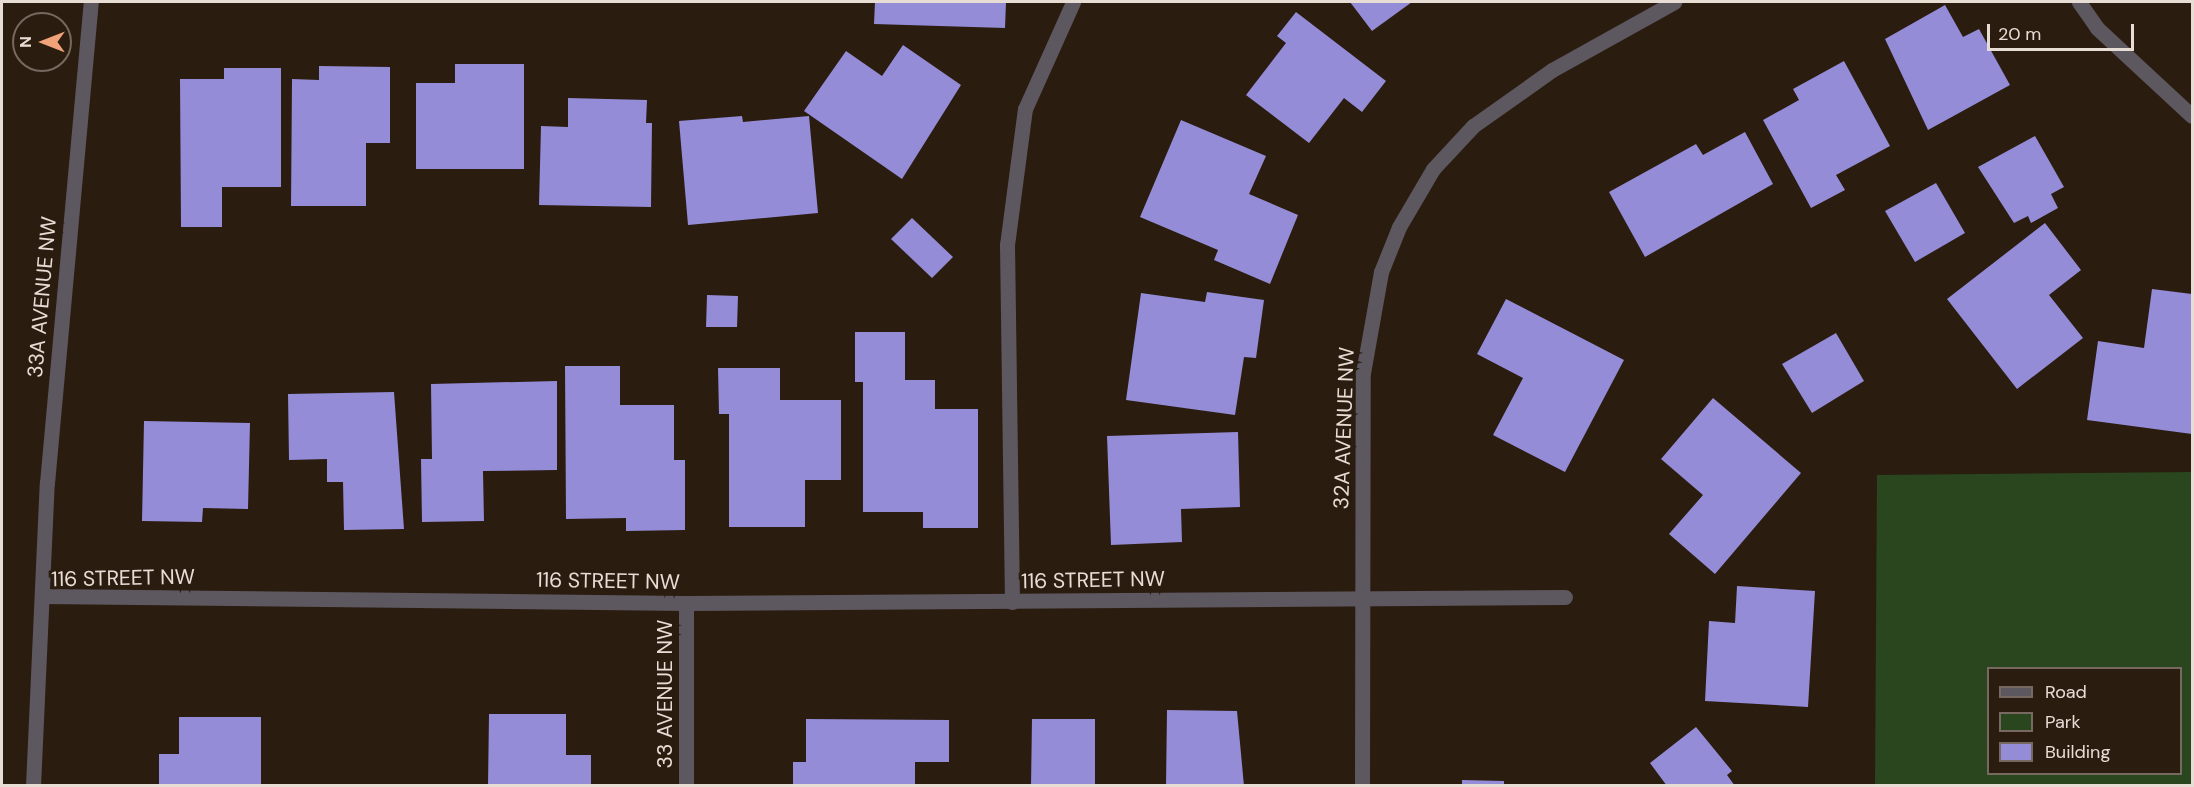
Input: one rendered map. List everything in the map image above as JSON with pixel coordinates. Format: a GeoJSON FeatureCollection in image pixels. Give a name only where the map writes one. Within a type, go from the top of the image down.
{"type":"FeatureCollection","features":[{"type":"Feature","properties":{"kind":"street","name":"33A AVENUE NW"},"geometry":{"type":"LineString","coordinates":[[42,596],[46,483],[91,2]]}},
{"type":"Feature","properties":{"kind":"street"},"geometry":{"type":"LineString","coordinates":[[1012,602],[1007,245],[1025,109],[1073,2]]}},
{"type":"Feature","properties":{"kind":"street","name":"32A AVENUE NW"},"geometry":{"type":"LineString","coordinates":[[1362,786],[1363,373],[1381,272],[1399,226],[1433,169],[1473,126],[1516,95],[1674,2]]}},
{"type":"Feature","properties":{"kind":"street"},"geometry":{"type":"LineString","coordinates":[[2079,2],[2097,28],[2193,116]]}},
{"type":"Feature","properties":{"kind":"street","name":"116 STREET NW"},"geometry":{"type":"LineString","coordinates":[[33,786],[42,596],[686,603],[1362,598]]}},
{"type":"Feature","properties":{"kind":"street"},"geometry":{"type":"LineString","coordinates":[[1362,598],[1564,597]]}},
{"type":"Feature","properties":{"kind":"street","name":"33 AVENUE NW"},"geometry":{"type":"LineString","coordinates":[[686,603],[686,786]]}},
{"type":"Feature","properties":{"kind":"green space"},"geometry":{"type":"Polygon","coordinates":[[[2192,472],[2192,785],[1875,785],[1877,475],[2192,472]]]}},
{"type":"Feature","properties":{"kind":"building"},"geometry":{"type":"Polygon","coordinates":[[[875,2],[1006,2],[1005,28],[874,24],[875,2]]]}},
{"type":"Feature","properties":{"kind":"building"},"geometry":{"type":"Polygon","coordinates":[[[1350,2],[1412,2],[1372,31],[1350,2]]]}},
{"type":"Feature","properties":{"kind":"building"},"geometry":{"type":"Polygon","coordinates":[[[1945,5],[1963,37],[1979,29],[2010,85],[1928,130],[1885,39],[1945,5]]]}},
{"type":"Feature","properties":{"kind":"building"},"geometry":{"type":"Polygon","coordinates":[[[1296,12],[1386,81],[1362,112],[1344,98],[1309,143],[1246,95],[1286,43],[1277,36],[1296,12]]]}},
{"type":"Feature","properties":{"kind":"building"},"geometry":{"type":"Polygon","coordinates":[[[903,45],[961,85],[902,179],[804,111],[846,51],[882,76],[903,45]]]}},
{"type":"Feature","properties":{"kind":"building"},"geometry":{"type":"Polygon","coordinates":[[[1844,61],[1890,146],[1836,175],[1845,190],[1811,208],[1763,120],[1799,100],[1793,89],[1844,61]]]}},
{"type":"Feature","properties":{"kind":"building"},"geometry":{"type":"Polygon","coordinates":[[[455,64],[524,64],[524,169],[416,169],[416,83],[455,83],[455,64]]]}},
{"type":"Feature","properties":{"kind":"building"},"geometry":{"type":"Polygon","coordinates":[[[319,66],[390,67],[390,143],[366,143],[366,206],[291,206],[292,79],[319,80],[319,66]]]}},
{"type":"Feature","properties":{"kind":"building"},"geometry":{"type":"Polygon","coordinates":[[[224,68],[281,68],[281,187],[222,187],[222,227],[181,227],[180,79],[224,79],[224,68]]]}},
{"type":"Feature","properties":{"kind":"building"},"geometry":{"type":"Polygon","coordinates":[[[568,98],[647,100],[646,123],[652,123],[651,207],[539,205],[541,126],[568,127],[568,98]]]}},
{"type":"Feature","properties":{"kind":"building"},"geometry":{"type":"Polygon","coordinates":[[[742,116],[743,122],[809,116],[818,213],[688,225],[679,121],[742,116]]]}},
{"type":"Feature","properties":{"kind":"building"},"geometry":{"type":"Polygon","coordinates":[[[1181,120],[1266,156],[1249,194],[1298,215],[1270,284],[1214,260],[1218,250],[1140,217],[1181,120]]]}},
{"type":"Feature","properties":{"kind":"building"},"geometry":{"type":"Polygon","coordinates":[[[1745,132],[1773,184],[1645,257],[1609,192],[1696,144],[1703,155],[1745,132]]]}},
{"type":"Feature","properties":{"kind":"building"},"geometry":{"type":"Polygon","coordinates":[[[2035,136],[2064,187],[2051,194],[2058,208],[2031,223],[2028,216],[2014,223],[1978,167],[2035,136]]]}},
{"type":"Feature","properties":{"kind":"building"},"geometry":{"type":"Polygon","coordinates":[[[1936,183],[1965,233],[1915,262],[1885,211],[1936,183]]]}},
{"type":"Feature","properties":{"kind":"building"},"geometry":{"type":"Polygon","coordinates":[[[912,218],[953,257],[932,278],[891,239],[912,218]]]}},
{"type":"Feature","properties":{"kind":"building"},"geometry":{"type":"Polygon","coordinates":[[[2045,223],[2081,270],[2049,295],[2083,338],[2017,389],[1947,299],[2045,223]]]}},
{"type":"Feature","properties":{"kind":"building"},"geometry":{"type":"Polygon","coordinates":[[[2152,289],[2192,294],[2192,434],[2087,420],[2098,341],[2144,348],[2152,289]]]}},
{"type":"Feature","properties":{"kind":"building"},"geometry":{"type":"Polygon","coordinates":[[[1207,292],[1264,300],[1256,358],[1244,357],[1235,415],[1126,400],[1141,293],[1205,302],[1207,292]]]}},
{"type":"Feature","properties":{"kind":"building"},"geometry":{"type":"Polygon","coordinates":[[[707,295],[738,296],[737,327],[706,327],[707,295]]]}},
{"type":"Feature","properties":{"kind":"building"},"geometry":{"type":"Polygon","coordinates":[[[1506,299],[1624,360],[1565,472],[1493,435],[1523,378],[1477,354],[1506,299]]]}},
{"type":"Feature","properties":{"kind":"building"},"geometry":{"type":"Polygon","coordinates":[[[855,332],[905,332],[905,380],[935,380],[935,409],[978,409],[978,528],[923,528],[923,512],[863,512],[863,382],[855,382],[855,332]]]}},
{"type":"Feature","properties":{"kind":"building"},"geometry":{"type":"Polygon","coordinates":[[[1836,333],[1864,381],[1812,413],[1782,364],[1836,333]]]}},
{"type":"Feature","properties":{"kind":"building"},"geometry":{"type":"Polygon","coordinates":[[[565,366],[620,366],[620,405],[674,405],[674,460],[685,460],[685,530],[626,531],[626,518],[566,519],[565,366]]]}},
{"type":"Feature","properties":{"kind":"building"},"geometry":{"type":"Polygon","coordinates":[[[718,368],[780,368],[780,400],[841,400],[841,480],[805,480],[805,527],[729,527],[729,414],[719,414],[718,368]]]}},
{"type":"Feature","properties":{"kind":"building"},"geometry":{"type":"Polygon","coordinates":[[[557,381],[557,470],[483,471],[484,521],[422,522],[421,459],[432,459],[431,384],[557,381]]]}},
{"type":"Feature","properties":{"kind":"building"},"geometry":{"type":"Polygon","coordinates":[[[394,392],[404,529],[344,530],[343,482],[327,482],[327,459],[289,460],[288,394],[394,392]]]}},
{"type":"Feature","properties":{"kind":"building"},"geometry":{"type":"Polygon","coordinates":[[[1713,398],[1801,473],[1715,574],[1669,534],[1703,495],[1661,459],[1713,398]]]}},
{"type":"Feature","properties":{"kind":"building"},"geometry":{"type":"Polygon","coordinates":[[[144,421],[250,423],[248,509],[203,508],[202,522],[142,521],[144,421]]]}},
{"type":"Feature","properties":{"kind":"building"},"geometry":{"type":"Polygon","coordinates":[[[1238,432],[1240,507],[1181,509],[1182,542],[1111,545],[1107,436],[1238,432]]]}},
{"type":"Feature","properties":{"kind":"building"},"geometry":{"type":"Polygon","coordinates":[[[1737,586],[1815,591],[1808,707],[1705,701],[1709,621],[1735,623],[1737,586]]]}},
{"type":"Feature","properties":{"kind":"building"},"geometry":{"type":"Polygon","coordinates":[[[1167,710],[1237,711],[1244,786],[1166,786],[1167,710]]]}},
{"type":"Feature","properties":{"kind":"building"},"geometry":{"type":"Polygon","coordinates":[[[489,714],[566,714],[566,755],[591,755],[591,786],[488,786],[489,714]]]}},
{"type":"Feature","properties":{"kind":"building"},"geometry":{"type":"Polygon","coordinates":[[[179,717],[261,717],[261,786],[159,786],[159,754],[179,754],[179,717]]]}},
{"type":"Feature","properties":{"kind":"building"},"geometry":{"type":"Polygon","coordinates":[[[806,719],[949,720],[949,762],[915,762],[915,786],[793,786],[793,762],[806,762],[806,719]]]}},
{"type":"Feature","properties":{"kind":"building"},"geometry":{"type":"Polygon","coordinates":[[[1032,719],[1095,719],[1095,786],[1031,786],[1032,719]]]}},
{"type":"Feature","properties":{"kind":"building"},"geometry":{"type":"Polygon","coordinates":[[[1696,727],[1732,771],[1727,775],[1735,786],[1667,786],[1650,763],[1696,727]]]}},
{"type":"Feature","properties":{"kind":"building"},"geometry":{"type":"Polygon","coordinates":[[[1462,780],[1504,781],[1504,786],[1462,786],[1462,780]]]}}]}
